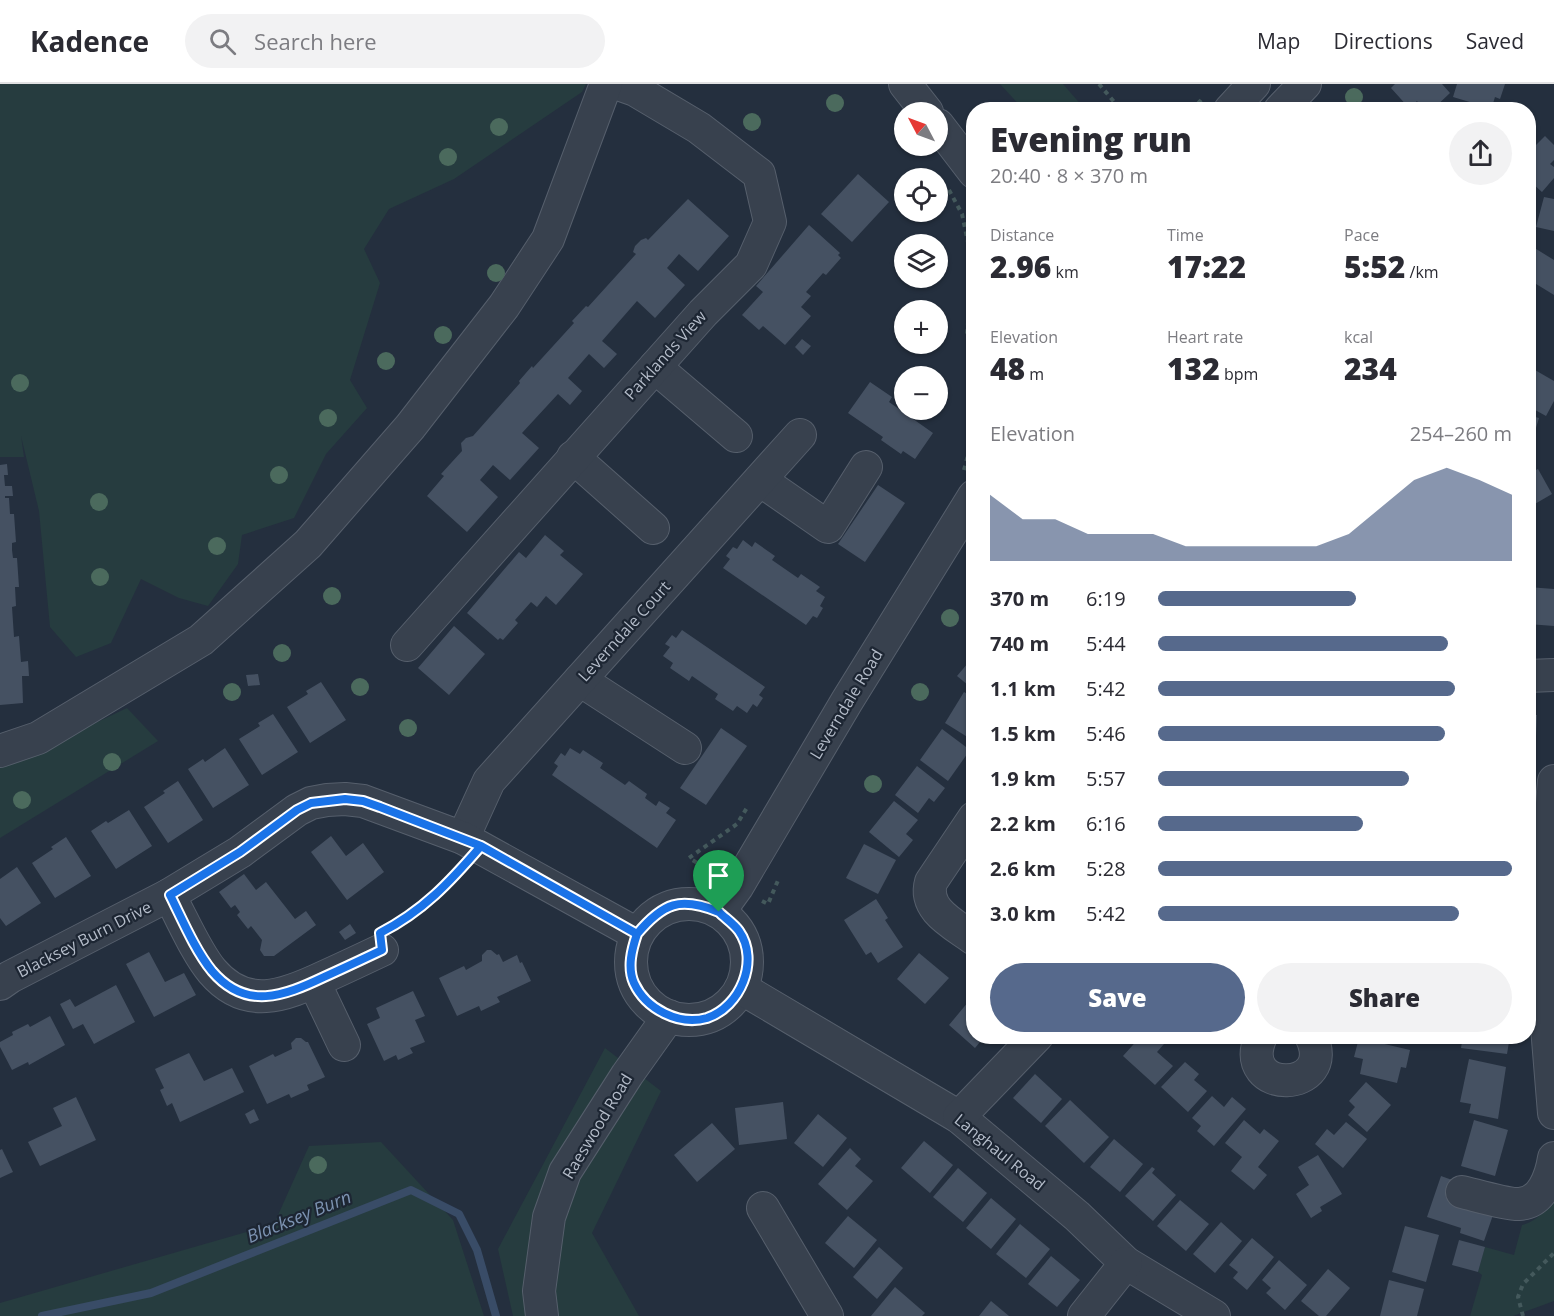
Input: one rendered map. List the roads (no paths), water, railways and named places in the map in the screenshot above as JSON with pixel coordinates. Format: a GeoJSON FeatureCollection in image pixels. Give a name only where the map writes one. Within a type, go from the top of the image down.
{"type":"FeatureCollection","features":[{"type":"Feature","properties":{"kind":"street"},"geometry":{"type":"LineString","coordinates":[[0,751],[38,738],[201,640],[308,544],[410,427],[504,306],[548,239],[606,84]]}},
{"type":"Feature","properties":{"kind":"street","name":"Parklands View"},"geometry":{"type":"LineString","coordinates":[[407,645],[703,313],[751,265],[770,222],[759,174],[699,128],[635,90],[618,84]]}},
{"type":"Feature","properties":{"kind":"street"},"geometry":{"type":"LineString","coordinates":[[905,84],[919,102]]}},
{"type":"Feature","properties":{"kind":"street"},"geometry":{"type":"LineString","coordinates":[[1237,102],[1254,84]]}},
{"type":"Feature","properties":{"kind":"street"},"geometry":{"type":"LineString","coordinates":[[1288,102],[1305,84]]}},
{"type":"Feature","properties":{"kind":"street"},"geometry":{"type":"LineString","coordinates":[[948,150],[960,179]]}},
{"type":"Feature","properties":{"kind":"street"},"geometry":{"type":"LineString","coordinates":[[656,368],[736,436]]}},
{"type":"Feature","properties":{"kind":"street","name":"Leverndale Court"},"geometry":{"type":"LineString","coordinates":[[472,842],[489,781],[800,435]]}},
{"type":"Feature","properties":{"kind":"street"},"geometry":{"type":"LineString","coordinates":[[573,457],[653,528]]}},
{"type":"Feature","properties":{"kind":"street"},"geometry":{"type":"LineString","coordinates":[[760,480],[828,526],[866,466]]}},
{"type":"Feature","properties":{"kind":"street","name":"Leverndale Road"},"geometry":{"type":"LineString","coordinates":[[719,912],[737,887],[851,694],[966,509]]}},
{"type":"Feature","properties":{"kind":"street"},"geometry":{"type":"LineString","coordinates":[[1536,676],[1554,675]]}},
{"type":"Feature","properties":{"kind":"street"},"geometry":{"type":"LineString","coordinates":[[580,680],[685,748]]}},
{"type":"Feature","properties":{"kind":"street"},"geometry":{"type":"LineString","coordinates":[[1554,781],[1540,941],[1554,1113]]}},
{"type":"Feature","properties":{"kind":"street","name":"Blacksey Burn Drive"},"geometry":{"type":"LineString","coordinates":[[0,984],[170,895],[240,852],[297,810],[311,803],[327,800],[363,801],[472,842],[637,934]]}},
{"type":"Feature","properties":{"kind":"street"},"geometry":{"type":"LineString","coordinates":[[966,830],[931,882],[928,893],[932,905],[966,933]]}},
{"type":"Feature","properties":{"kind":"street","name":"Blacksey Burn Drive"},"geometry":{"type":"LineString","coordinates":[[170,895],[211,969],[232,988],[258,997],[271,997],[297,991],[382,950]]}},
{"type":"Feature","properties":{"kind":"street"},"geometry":{"type":"LineString","coordinates":[[699,904],[719,912],[739,931],[746,949],[747,968],[741,988],[725,1008],[707,1018],[685,1021],[669,1016],[647,1002],[633,982],[630,955],[637,934],[653,915],[674,905],[699,904]]}},
{"type":"Feature","properties":{"kind":"street"},"geometry":{"type":"LineString","coordinates":[[314,982],[344,1045]]}},
{"type":"Feature","properties":{"kind":"street","name":"Langhaul Road"},"geometry":{"type":"LineString","coordinates":[[741,988],[959,1117],[1077,1216],[1126,1263],[1214,1316]]}},
{"type":"Feature","properties":{"kind":"street","name":"Raeswood Road"},"geometry":{"type":"LineString","coordinates":[[542,1316],[539,1291],[549,1217],[566,1172],[627,1075],[669,1016]]}},
{"type":"Feature","properties":{"kind":"street"},"geometry":{"type":"LineString","coordinates":[[959,1117],[1029,1044]]}},
{"type":"Feature","properties":{"kind":"street"},"geometry":{"type":"LineString","coordinates":[[1258,1044],[1257,1056],[1265,1073],[1282,1081],[1292,1081],[1309,1071],[1316,1052],[1314,1044]]}},
{"type":"Feature","properties":{"kind":"street"},"geometry":{"type":"LineString","coordinates":[[1462,1192],[1519,1204],[1538,1197],[1552,1173],[1554,1158]]}},
{"type":"Feature","properties":{"kind":"street"},"geometry":{"type":"LineString","coordinates":[[763,1208],[827,1316]]}},
{"type":"Feature","properties":{"kind":"street"},"geometry":{"type":"LineString","coordinates":[[1083,1316],[1126,1263]]}},
{"type":"Feature","properties":{"kind":"waterway","name":"Blacksey Burn"},"geometry":{"type":"LineString","coordinates":[[42,1316],[151,1293],[411,1190],[459,1214],[477,1250],[496,1316]]}}]}
